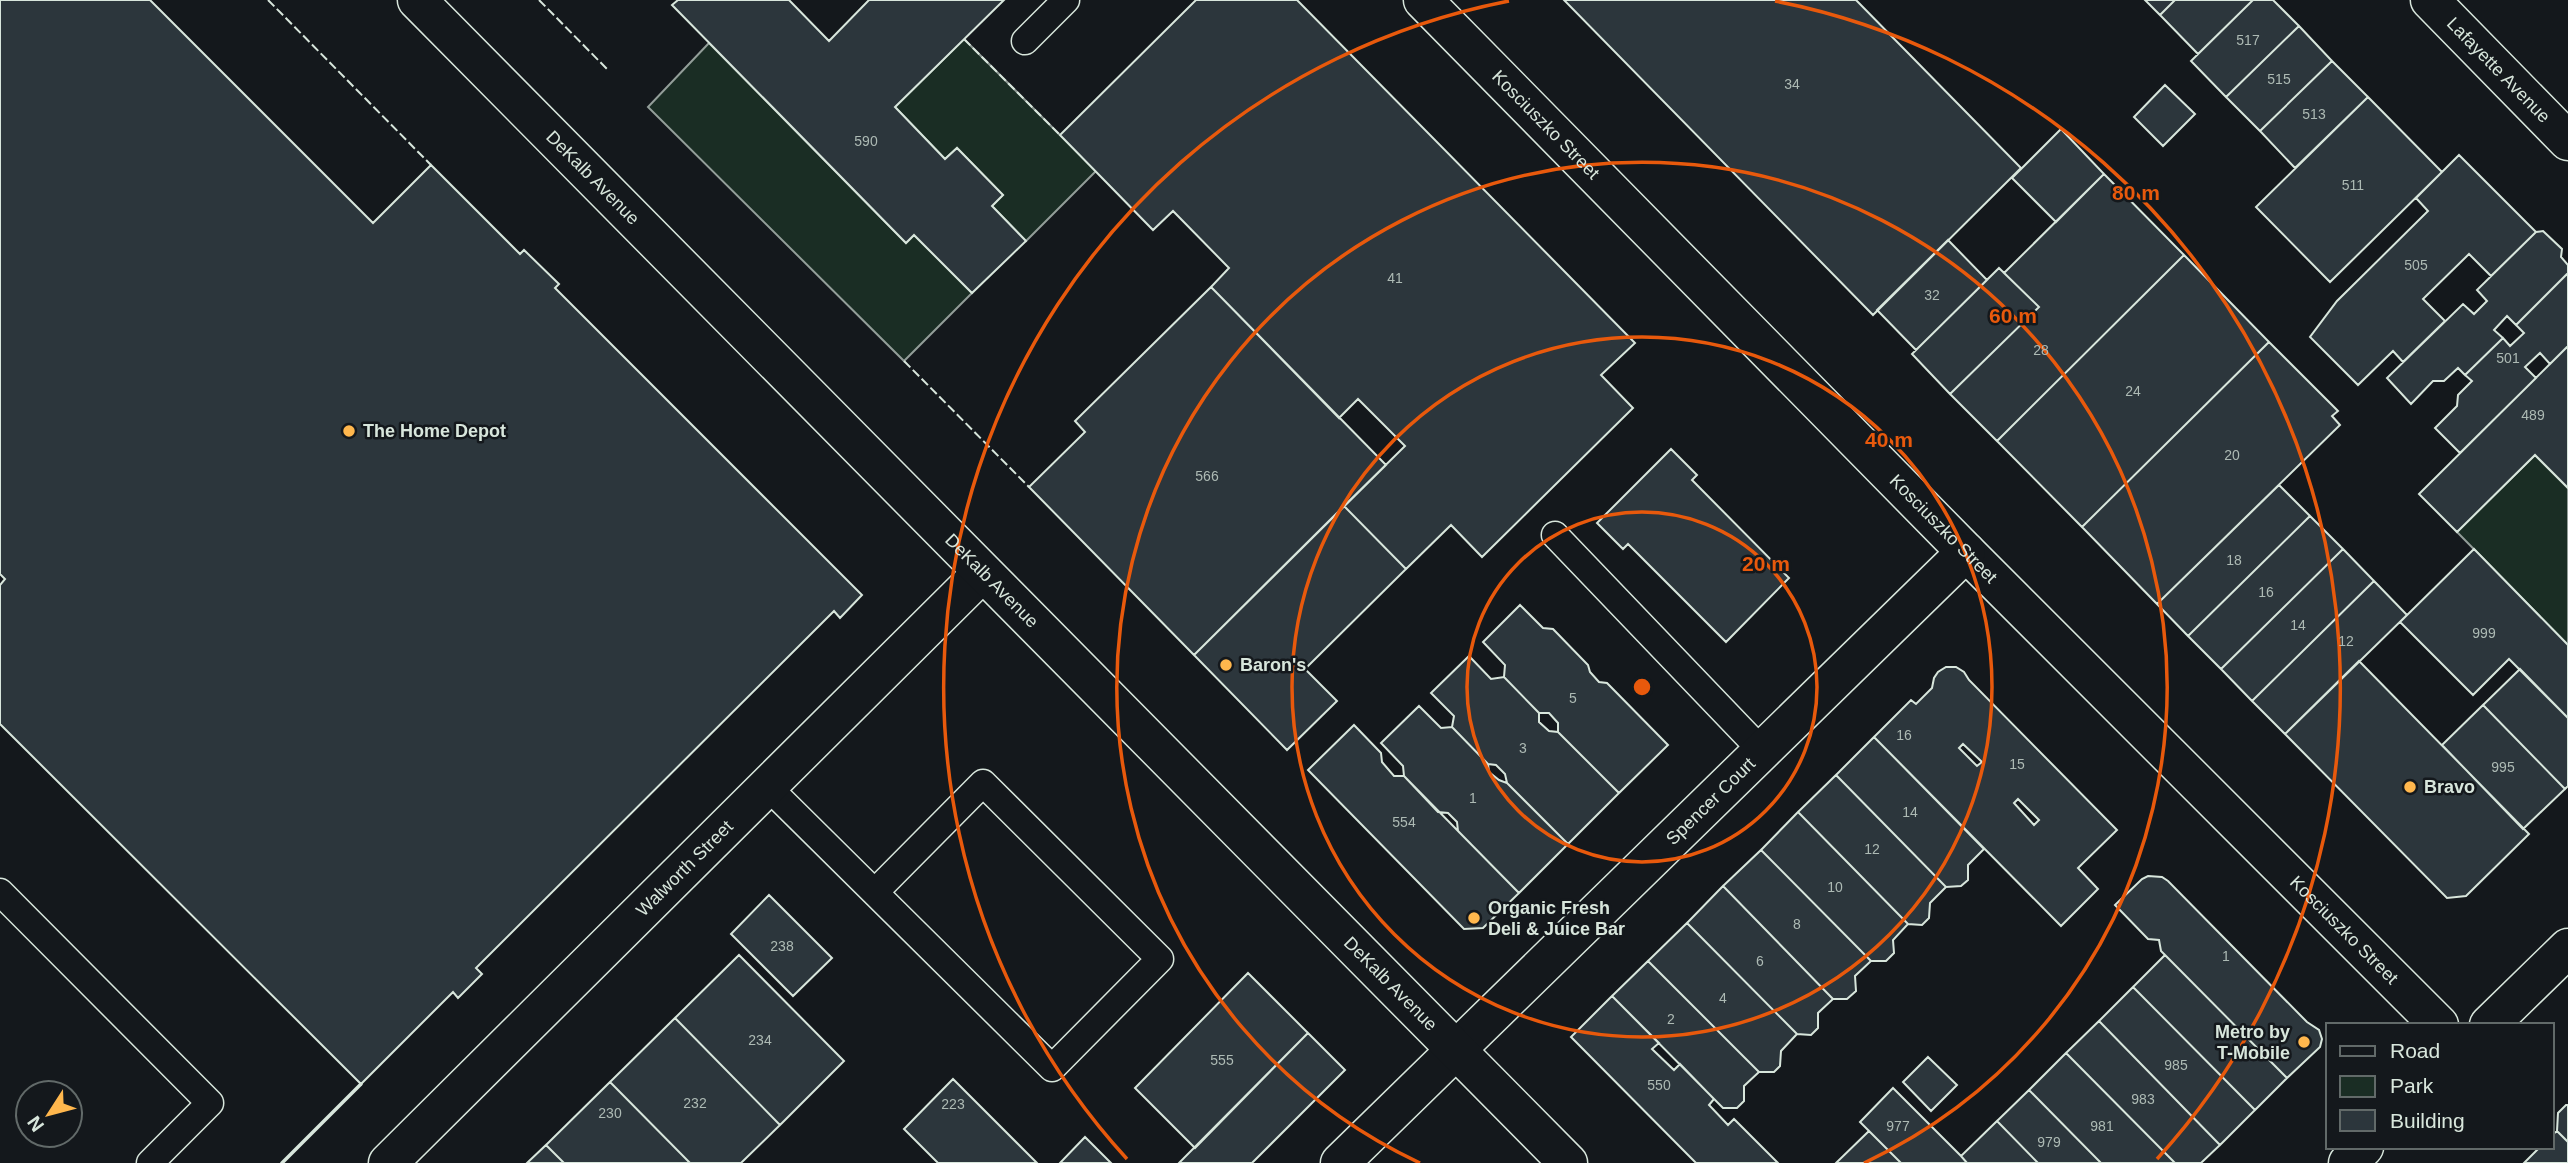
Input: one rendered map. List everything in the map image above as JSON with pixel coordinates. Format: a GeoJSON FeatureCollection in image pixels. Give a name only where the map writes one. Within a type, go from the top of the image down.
{"type":"FeatureCollection","features":[{"type":"Feature","properties":{"kind":"street","name":"DeKalb Avenue"},"geometry":{"type":"LineString","coordinates":[[417,0],[1568,1163]]}},
{"type":"Feature","properties":{"kind":"street","name":"Kosciuszko Street"},"geometry":{"type":"LineString","coordinates":[[1423,0],[1966,552],[2437,1023]]}},
{"type":"Feature","properties":{"kind":"street","name":"Lafayette Avenue"},"geometry":{"type":"LineString","coordinates":[[2430,0],[2568,141]]}},
{"type":"Feature","properties":{"kind":"street","name":"Spencer Court"},"geometry":{"type":"LineString","coordinates":[[1340,1163],[1966,552]]}},
{"type":"Feature","properties":{"kind":"street","name":"Walworth Street"},"geometry":{"type":"LineString","coordinates":[[388,1163],[982,573]]}},
{"type":"Feature","properties":{"kind":"street"},"geometry":{"type":"LineString","coordinates":[[2491,1023],[2568,948]]}},
{"type":"Feature","properties":{"kind":"street"},"geometry":{"type":"LineString","coordinates":[[2348,1163],[2362,1149]]}},
{"type":"Feature","properties":{"kind":"lane"},"geometry":{"type":"LineString","coordinates":[[1025,41],[1066,0]]}},
{"type":"Feature","properties":{"kind":"lane"},"geometry":{"type":"LineString","coordinates":[[1555,535],[1762,751]]}},
{"type":"Feature","properties":{"kind":"lane"},"geometry":{"type":"LineString","coordinates":[[767,786],[1052,1069],[1160,959],[983,783],[875,892]]}},
{"type":"Feature","properties":{"kind":"lane"},"geometry":{"type":"LineString","coordinates":[[3,901],[211,1103],[150,1163]]}},
{"type":"Feature","properties":{"kind":"green space"},"geometry":{"type":"Polygon","coordinates":[[[964,39],[1096,171],[1026,241],[992,206],[1003,195],[957,148],[945,159],[895,107],[964,39]]]}},
{"type":"Feature","properties":{"kind":"green space"},"geometry":{"type":"Polygon","coordinates":[[[709,43],[906,243],[914,235],[972,293],[904,361],[648,107],[709,43]]]}},
{"type":"Feature","properties":{"kind":"green space"},"geometry":{"type":"Polygon","coordinates":[[[2535,455],[2568,488],[2568,645],[2457,532],[2535,455]]]}},
{"type":"Feature","properties":{"kind":"building","name":"The Home Depot"},"geometry":{"type":"Polygon","coordinates":[[[0,0],[150,0],[373,223],[431,165],[520,254],[524,250],[559,284],[555,288],[862,595],[840,618],[834,611],[476,968],[482,974],[458,998],[453,992],[361,1084],[0,724],[0,585],[5,579],[0,574],[0,0]]]}},
{"type":"Feature","properties":{"kind":"building"},"geometry":{"type":"Polygon","coordinates":[[[678,0],[789,0],[829,41],[869,0],[1004,0],[895,107],[945,159],[957,148],[1003,195],[992,206],[1026,241],[972,293],[914,235],[906,243],[672,5],[678,0]]]}},
{"type":"Feature","properties":{"kind":"building"},"geometry":{"type":"Polygon","coordinates":[[[1196,0],[1297,0],[1635,343],[1601,375],[1633,408],[1482,557],[1451,525],[1406,569],[1344,506],[1405,446],[1358,399],[1339,418],[1211,287],[1229,268],[1173,211],[1153,230],[1060,135],[1196,0]]]}},
{"type":"Feature","properties":{"kind":"building"},"geometry":{"type":"Polygon","coordinates":[[[1564,0],[1856,0],[2021,168],[1873,315],[1564,0]]]}},
{"type":"Feature","properties":{"kind":"building"},"geometry":{"type":"Polygon","coordinates":[[[2145,0],[2175,0],[2160,15],[2145,0]]]}},
{"type":"Feature","properties":{"kind":"building"},"geometry":{"type":"Polygon","coordinates":[[[2175,0],[2253,0],[2198,54],[2160,15],[2175,0]]]}},
{"type":"Feature","properties":{"kind":"building"},"geometry":{"type":"Polygon","coordinates":[[[2253,0],[2273,0],[2299,26],[2226,97],[2191,61],[2253,0]]]}},
{"type":"Feature","properties":{"kind":"building"},"geometry":{"type":"Polygon","coordinates":[[[2299,26],[2332,61],[2260,131],[2226,97],[2299,26]]]}},
{"type":"Feature","properties":{"kind":"building"},"geometry":{"type":"Polygon","coordinates":[[[2332,61],[2368,97],[2295,168],[2260,131],[2332,61]]]}},
{"type":"Feature","properties":{"kind":"building"},"geometry":{"type":"Polygon","coordinates":[[[2165,85],[2195,114],[2163,146],[2134,117],[2165,85]]]}},
{"type":"Feature","properties":{"kind":"building"},"geometry":{"type":"Polygon","coordinates":[[[2368,97],[2442,172],[2330,282],[2256,207],[2368,97]]]}},
{"type":"Feature","properties":{"kind":"building"},"geometry":{"type":"Polygon","coordinates":[[[2061,129],[2104,174],[2056,222],[2012,178],[2061,129]]]}},
{"type":"Feature","properties":{"kind":"building"},"geometry":{"type":"Polygon","coordinates":[[[2459,155],[2536,232],[2491,276],[2469,254],[2423,299],[2445,321],[2403,362],[2393,351],[2358,385],[2310,337],[2337,301],[2428,211],[2416,198],[2459,155]]]}},
{"type":"Feature","properties":{"kind":"building"},"geometry":{"type":"Polygon","coordinates":[[[2104,174],[2184,255],[1997,441],[1950,394],[2039,307],[2004,273],[2104,174]]]}},
{"type":"Feature","properties":{"kind":"building"},"geometry":{"type":"Polygon","coordinates":[[[2543,231],[2562,249],[2561,257],[2568,265],[2568,273],[2516,325],[2507,316],[2494,330],[2503,338],[2465,375],[2458,368],[2444,381],[2433,381],[2411,404],[2387,378],[2463,304],[2474,314],[2487,301],[2477,290],[2536,232],[2543,231]]]}},
{"type":"Feature","properties":{"kind":"building"},"geometry":{"type":"Polygon","coordinates":[[[1948,240],[1987,280],[1916,350],[1877,310],[1948,240]]]}},
{"type":"Feature","properties":{"kind":"building"},"geometry":{"type":"Polygon","coordinates":[[[2184,255],[2269,342],[2082,527],[1997,441],[2184,255]]]}},
{"type":"Feature","properties":{"kind":"building"},"geometry":{"type":"Polygon","coordinates":[[[1999,268],[2039,307],[1950,394],[1912,354],[1999,268]]]}},
{"type":"Feature","properties":{"kind":"building"},"geometry":{"type":"Polygon","coordinates":[[[2568,273],[2568,346],[2550,364],[2540,353],[2525,367],[2536,378],[2460,453],[2435,428],[2457,406],[2458,395],[2472,381],[2465,375],[2503,338],[2510,346],[2524,333],[2516,325],[2568,273]]]}},
{"type":"Feature","properties":{"kind":"building"},"geometry":{"type":"Polygon","coordinates":[[[1211,287],[1386,465],[1194,655],[1029,487],[1085,432],[1075,421],[1211,287]]]}},
{"type":"Feature","properties":{"kind":"building"},"geometry":{"type":"Polygon","coordinates":[[[2269,342],[2338,411],[2332,416],[2340,425],[2157,604],[2082,527],[2269,342]]]}},
{"type":"Feature","properties":{"kind":"building"},"geometry":{"type":"Polygon","coordinates":[[[2568,346],[2568,488],[2535,455],[2457,532],[2419,494],[2568,346]]]}},
{"type":"Feature","properties":{"kind":"building"},"geometry":{"type":"Polygon","coordinates":[[[1671,449],[1697,475],[1692,480],[1789,578],[1726,642],[1628,544],[1623,549],[1597,523],[1671,449]]]}},
{"type":"Feature","properties":{"kind":"building"},"geometry":{"type":"Polygon","coordinates":[[[2279,485],[2310,516],[2188,636],[2157,604],[2279,485]]]}},
{"type":"Feature","properties":{"kind":"building"},"geometry":{"type":"Polygon","coordinates":[[[1344,506],[1406,569],[1305,669],[1337,701],[1287,750],[1194,655],[1344,506]]]}},
{"type":"Feature","properties":{"kind":"building"},"geometry":{"type":"Polygon","coordinates":[[[2310,516],[2343,549],[2221,669],[2188,636],[2310,516]]]}},
{"type":"Feature","properties":{"kind":"building"},"geometry":{"type":"Polygon","coordinates":[[[2343,549],[2374,581],[2252,701],[2221,669],[2343,549]]]}},
{"type":"Feature","properties":{"kind":"building"},"geometry":{"type":"Polygon","coordinates":[[[2474,549],[2568,645],[2568,718],[2509,659],[2473,695],[2400,622],[2474,549]]]}},
{"type":"Feature","properties":{"kind":"building"},"geometry":{"type":"Polygon","coordinates":[[[2374,581],[2407,615],[2285,734],[2252,701],[2374,581]]]}},
{"type":"Feature","properties":{"kind":"building"},"geometry":{"type":"Polygon","coordinates":[[[1520,605],[1543,628],[1553,629],[1588,665],[1590,672],[1599,682],[1607,683],[1668,745],[1619,793],[1558,732],[1558,723],[1549,713],[1539,713],[1504,677],[1505,665],[1483,642],[1520,605]]]}},
{"type":"Feature","properties":{"kind":"building"},"geometry":{"type":"Polygon","coordinates":[[[1469,656],[1491,679],[1504,677],[1539,713],[1539,722],[1549,731],[1558,732],[1619,793],[1568,844],[1507,783],[1505,774],[1496,765],[1488,764],[1452,727],[1454,716],[1431,693],[1469,656]]]}},
{"type":"Feature","properties":{"kind":"building","name":"Bravo"},"geometry":{"type":"Polygon","coordinates":[[[2359,661],[2529,834],[2466,896],[2447,898],[2285,734],[2359,661]]]}},
{"type":"Feature","properties":{"kind":"building"},"geometry":{"type":"Polygon","coordinates":[[[1946,667],[1956,667],[1964,672],[2117,830],[2078,868],[2098,889],[2061,926],[1874,737],[1911,700],[1916,704],[1932,688],[1938,672],[1946,667]],[[1963,744],[1959,748],[1977,766],[1982,762],[1963,744]],[[2018,799],[2014,803],[2034,825],[2039,820],[2018,799]]]}},
{"type":"Feature","properties":{"kind":"building"},"geometry":{"type":"Polygon","coordinates":[[[2520,669],[2568,718],[2568,786],[2565,789],[2483,705],[2520,669]]]}},
{"type":"Feature","properties":{"kind":"building"},"geometry":{"type":"Polygon","coordinates":[[[2483,705],[2565,789],[2523,829],[2442,745],[2483,705]]]}},
{"type":"Feature","properties":{"kind":"building"},"geometry":{"type":"Polygon","coordinates":[[[1419,706],[1441,728],[1452,727],[1488,764],[1489,772],[1507,783],[1568,844],[1519,893],[1458,831],[1457,822],[1448,813],[1438,812],[1404,776],[1403,766],[1381,743],[1419,706]]]}},
{"type":"Feature","properties":{"kind":"building"},"geometry":{"type":"Polygon","coordinates":[[[1354,725],[1381,753],[1382,762],[1394,776],[1404,776],[1519,893],[1483,928],[1464,929],[1308,770],[1354,725]]]}},
{"type":"Feature","properties":{"kind":"building"},"geometry":{"type":"Polygon","coordinates":[[[1874,737],[1984,849],[1968,865],[1968,880],[1961,886],[1946,887],[1836,775],[1874,737]]]}},
{"type":"Feature","properties":{"kind":"building"},"geometry":{"type":"Polygon","coordinates":[[[1836,775],[1946,887],[1930,903],[1929,918],[1922,925],[1908,924],[1798,812],[1836,775]]]}},
{"type":"Feature","properties":{"kind":"building"},"geometry":{"type":"Polygon","coordinates":[[[1798,812],[1908,924],[1893,940],[1894,953],[1886,961],[1871,961],[1761,850],[1798,812]]]}},
{"type":"Feature","properties":{"kind":"building"},"geometry":{"type":"Polygon","coordinates":[[[1761,850],[1871,961],[1855,976],[1856,991],[1847,999],[1833,999],[1723,886],[1761,850]]]}},
{"type":"Feature","properties":{"kind":"building"},"geometry":{"type":"Polygon","coordinates":[[[2148,876],[2162,877],[2168,881],[2307,1022],[2319,1030],[2322,1039],[2320,1047],[2287,1078],[2161,951],[2159,940],[2148,939],[2115,905],[2148,876]]]}},
{"type":"Feature","properties":{"kind":"building"},"geometry":{"type":"Polygon","coordinates":[[[1723,886],[1833,999],[1818,1013],[1818,1028],[1811,1035],[1797,1034],[1687,923],[1723,886]]]}},
{"type":"Feature","properties":{"kind":"building"},"geometry":{"type":"Polygon","coordinates":[[[769,895],[832,958],[793,996],[731,934],[769,895]]]}},
{"type":"Feature","properties":{"kind":"building"},"geometry":{"type":"Polygon","coordinates":[[[1687,923],[1797,1034],[1781,1051],[1780,1066],[1774,1072],[1759,1072],[1648,961],[1687,923]]]}},
{"type":"Feature","properties":{"kind":"building"},"geometry":{"type":"Polygon","coordinates":[[[739,955],[844,1061],[780,1125],[675,1018],[739,955]]]}},
{"type":"Feature","properties":{"kind":"building"},"geometry":{"type":"Polygon","coordinates":[[[2165,955],[2287,1078],[2255,1110],[2133,987],[2165,955]]]}},
{"type":"Feature","properties":{"kind":"building"},"geometry":{"type":"Polygon","coordinates":[[[1648,961],[1759,1072],[1744,1086],[1744,1101],[1737,1108],[1723,1108],[1612,996],[1648,961]]]}},
{"type":"Feature","properties":{"kind":"building"},"geometry":{"type":"Polygon","coordinates":[[[1248,973],[1308,1033],[1195,1148],[1135,1088],[1248,973]]]}},
{"type":"Feature","properties":{"kind":"building"},"geometry":{"type":"Polygon","coordinates":[[[2133,987],[2255,1110],[2220,1145],[2099,1021],[2133,987]]]}},
{"type":"Feature","properties":{"kind":"building"},"geometry":{"type":"Polygon","coordinates":[[[1612,996],[1659,1043],[1652,1049],[1674,1070],[1680,1064],[1714,1099],[1709,1105],[1728,1125],[1734,1119],[1778,1163],[1696,1163],[1571,1037],[1612,996]]]}},
{"type":"Feature","properties":{"kind":"building"},"geometry":{"type":"Polygon","coordinates":[[[675,1018],[780,1125],[741,1163],[690,1163],[610,1082],[675,1018]]]}},
{"type":"Feature","properties":{"kind":"building"},"geometry":{"type":"Polygon","coordinates":[[[2099,1021],[2220,1145],[2201,1163],[2175,1163],[2066,1053],[2099,1021]]]}},
{"type":"Feature","properties":{"kind":"building"},"geometry":{"type":"Polygon","coordinates":[[[1308,1033],[1345,1070],[1252,1163],[1179,1163],[1308,1033]]]}},
{"type":"Feature","properties":{"kind":"building"},"geometry":{"type":"Polygon","coordinates":[[[2066,1053],[2175,1163],[2101,1163],[2029,1090],[2066,1053]]]}},
{"type":"Feature","properties":{"kind":"building"},"geometry":{"type":"Polygon","coordinates":[[[1928,1057],[1957,1085],[1931,1111],[1903,1082],[1928,1057]]]}},
{"type":"Feature","properties":{"kind":"building"},"geometry":{"type":"Polygon","coordinates":[[[953,1079],[1037,1163],[938,1163],[904,1129],[953,1079]]]}},
{"type":"Feature","properties":{"kind":"building"},"geometry":{"type":"Polygon","coordinates":[[[610,1082],[690,1163],[564,1163],[546,1145],[610,1082]]]}},
{"type":"Feature","properties":{"kind":"building"},"geometry":{"type":"Polygon","coordinates":[[[1893,1088],[1967,1163],[1901,1163],[1860,1122],[1893,1088]]]}},
{"type":"Feature","properties":{"kind":"building"},"geometry":{"type":"Polygon","coordinates":[[[2029,1090],[2101,1163],[2038,1163],[1997,1121],[2029,1090]]]}},
{"type":"Feature","properties":{"kind":"building"},"geometry":{"type":"Polygon","coordinates":[[[2566,1105],[2568,1142],[2557,1131],[2558,1113],[2566,1105]]]}},
{"type":"Feature","properties":{"kind":"building"},"geometry":{"type":"Polygon","coordinates":[[[1997,1121],[2038,1163],[1967,1163],[1961,1156],[1997,1121]]]}},
{"type":"Feature","properties":{"kind":"building"},"geometry":{"type":"Polygon","coordinates":[[[1869,1131],[1901,1163],[1836,1163],[1869,1131]]]}},
{"type":"Feature","properties":{"kind":"building"},"geometry":{"type":"Polygon","coordinates":[[[2557,1131],[2568,1142],[2568,1163],[2524,1163],[2538,1149],[2554,1149],[2554,1133],[2557,1131]]]}},
{"type":"Feature","properties":{"kind":"building"},"geometry":{"type":"Polygon","coordinates":[[[1085,1137],[1111,1163],[1060,1163],[1085,1137]]]}},
{"type":"Feature","properties":{"kind":"building"},"geometry":{"type":"Polygon","coordinates":[[[546,1145],[564,1163],[527,1163],[546,1145]]]}},
{"type":"Feature","properties":{"kind":"fence"},"geometry":{"type":"LineString","coordinates":[[268,0],[431,165]]}},
{"type":"Feature","properties":{"kind":"fence"},"geometry":{"type":"LineString","coordinates":[[539,0],[607,69]]}},
{"type":"Feature","properties":{"kind":"fence"},"geometry":{"type":"LineString","coordinates":[[964,39],[1060,135]]}},
{"type":"Feature","properties":{"kind":"fence"},"geometry":{"type":"LineString","coordinates":[[904,361],[1029,487]]}},
{"type":"Feature","properties":{"kind":"wall"},"geometry":{"type":"LineString","coordinates":[[282,1163],[361,1084]]}},
{"type":"Feature","properties":{"kind":"place","name":"The Home Depot"},"geometry":{"type":"Point","coordinates":[349,431]}},
{"type":"Feature","properties":{"kind":"place","name":"Baron's"},"geometry":{"type":"Point","coordinates":[1226,665]}},
{"type":"Feature","properties":{"kind":"place","name":"Bravo"},"geometry":{"type":"Point","coordinates":[2410,787]}},
{"type":"Feature","properties":{"kind":"place","name":"Organic Fresh Deli & Juice Bar"},"geometry":{"type":"Point","coordinates":[1474,918]}},
{"type":"Feature","properties":{"kind":"place","name":"Metro by T-Mobile"},"geometry":{"type":"Point","coordinates":[2304,1042]}}]}
